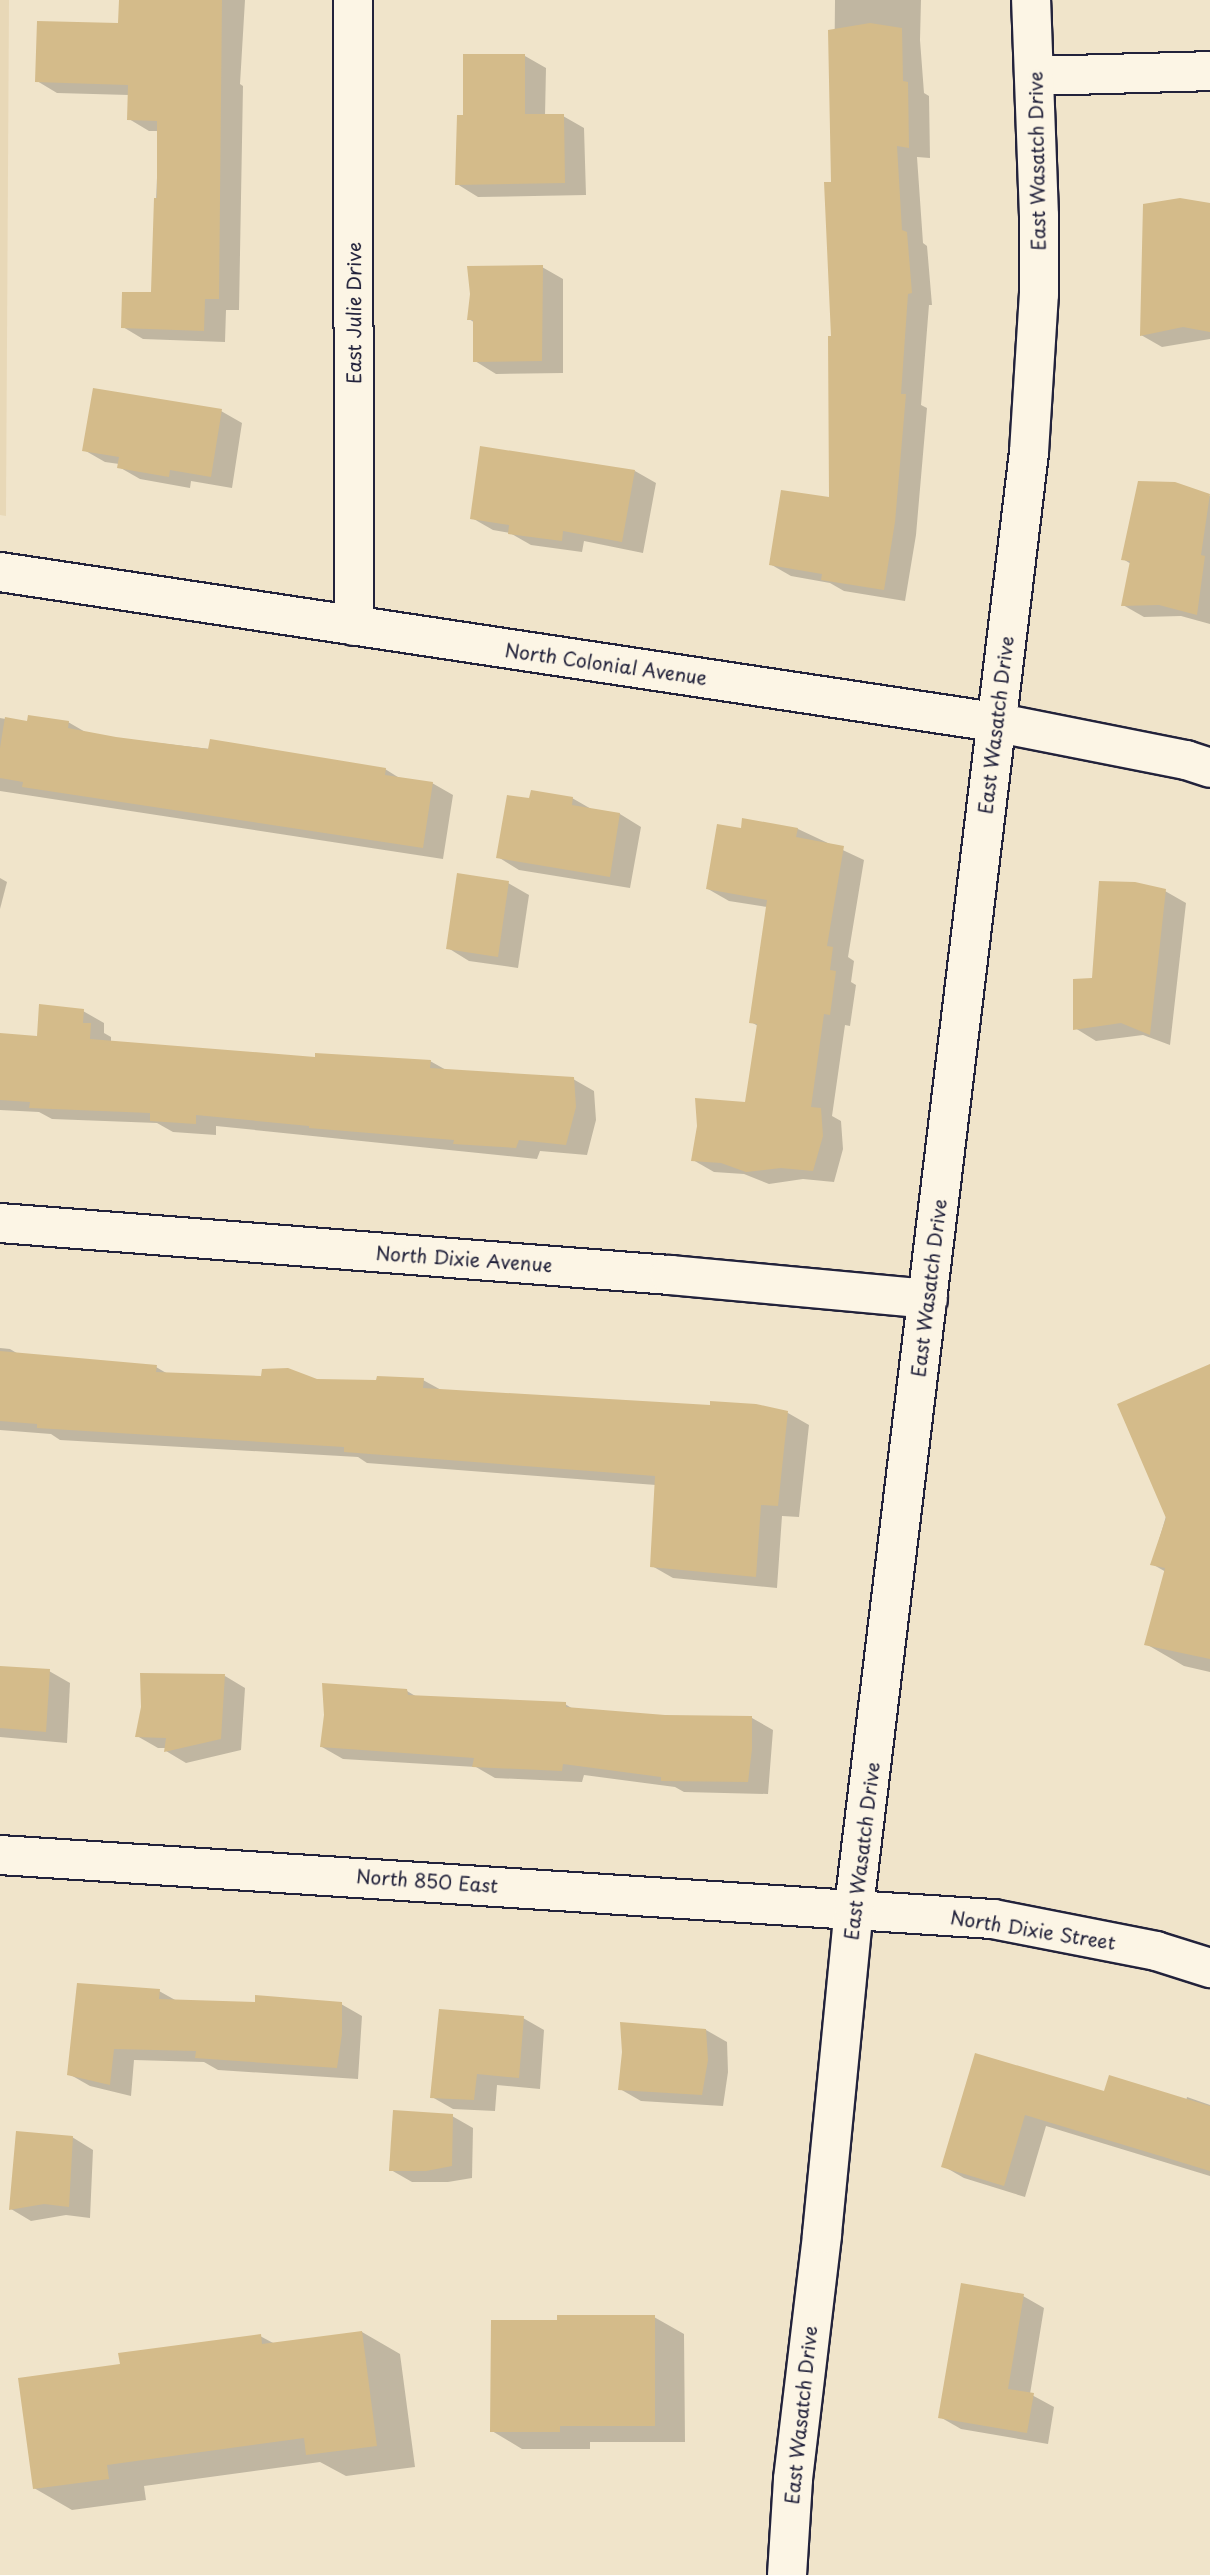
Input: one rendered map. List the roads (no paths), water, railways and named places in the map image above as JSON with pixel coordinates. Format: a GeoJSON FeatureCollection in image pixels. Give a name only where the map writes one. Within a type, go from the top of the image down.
{"type":"FeatureCollection","features":[{"type":"Feature","properties":{"kind":"street","name":"East Julie Drive"},"geometry":{"type":"LineString","coordinates":[[354,0],[354,626]]}},
{"type":"Feature","properties":{"kind":"street","name":"East Wasatch Drive"},"geometry":{"type":"LineString","coordinates":[[787,2575],[793,2479],[822,2234],[854,1907],[928,1299],[994,722],[1020,536],[1032,409],[1039,268],[1031,0]]}},
{"type":"Feature","properties":{"kind":"street"},"geometry":{"type":"LineString","coordinates":[[1035,76],[1210,71]]}},
{"type":"Feature","properties":{"kind":"street","name":"North Colonial Avenue"},"geometry":{"type":"LineString","coordinates":[[0,572],[994,722],[1186,760],[1210,768]]}},
{"type":"Feature","properties":{"kind":"street","name":"North Dixie Avenue"},"geometry":{"type":"LineString","coordinates":[[0,1223],[670,1275],[928,1299]]}},
{"type":"Feature","properties":{"kind":"street","name":"North 850 East"},"geometry":{"type":"LineString","coordinates":[[0,1855],[854,1907]]}},
{"type":"Feature","properties":{"kind":"street","name":"North Dixie Street"},"geometry":{"type":"LineString","coordinates":[[854,1907],[993,1919],[1156,1951],[1210,1968]]}}]}
